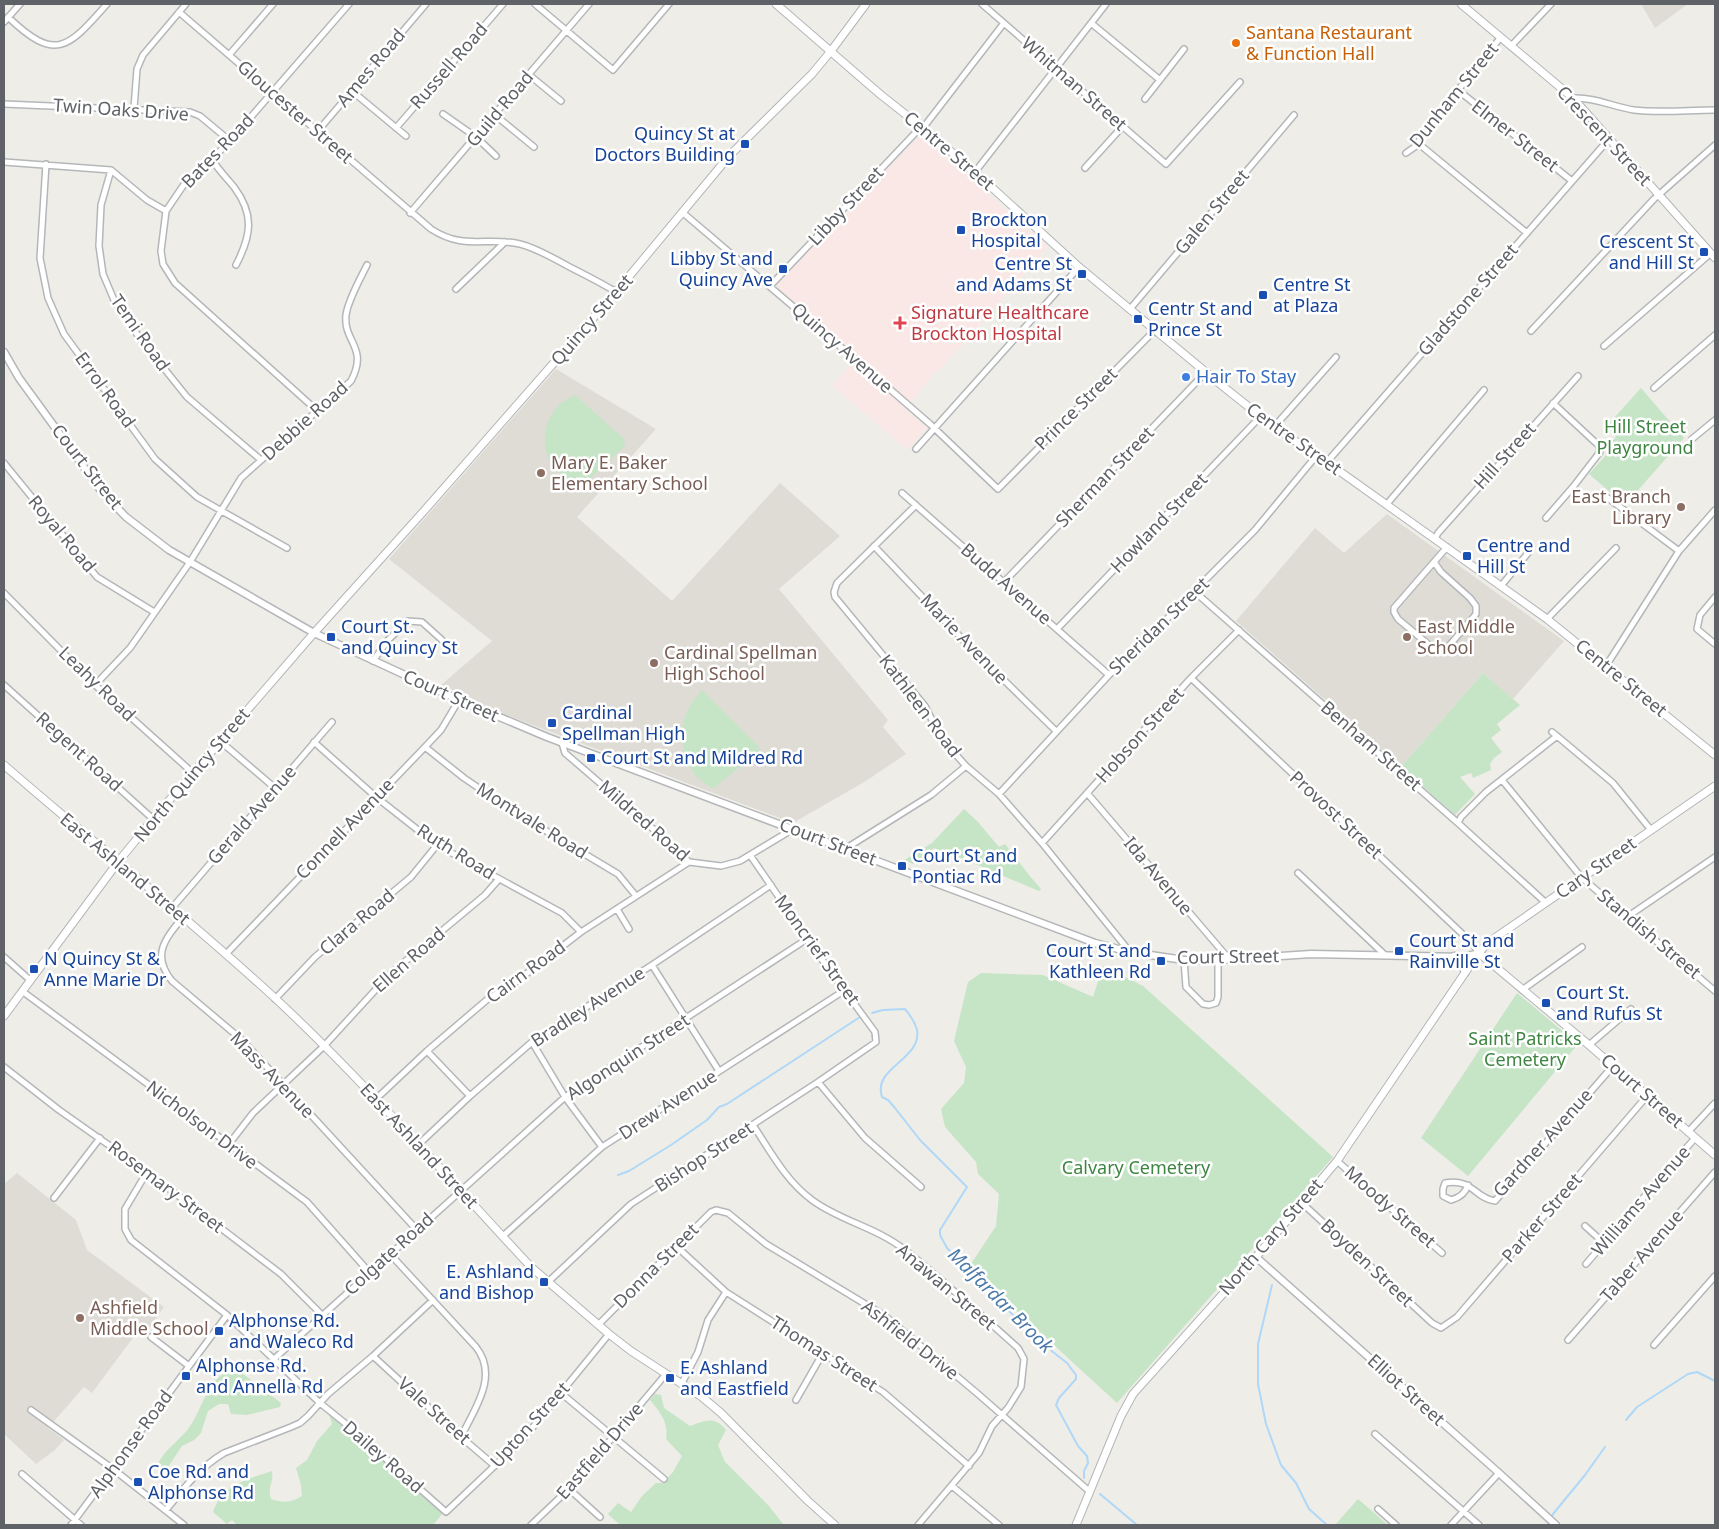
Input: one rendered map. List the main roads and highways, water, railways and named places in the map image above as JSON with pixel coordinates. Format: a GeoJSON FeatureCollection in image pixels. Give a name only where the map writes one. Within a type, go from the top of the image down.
{"type":"FeatureCollection","features":[{"type":"Feature","properties":{"kind":"main road","name":"Centre Street"},"geometry":{"type":"LineString","coordinates":[[776,4],[975,172],[1079,266],[1206,372],[1227,386],[1261,416],[1547,619],[1715,755]]}},
{"type":"Feature","properties":{"kind":"main road","name":"Quincy Street"},"geometry":{"type":"LineString","coordinates":[[314,633],[616,292],[730,155],[812,74],[866,4]]}},
{"type":"Feature","properties":{"kind":"main road","name":"Crescent Street"},"geometry":{"type":"LineString","coordinates":[[1461,4],[1574,98],[1713,256]]}},
{"type":"Feature","properties":{"kind":"main road","name":"North Quincy Street"},"geometry":{"type":"LineString","coordinates":[[4,1016],[118,862],[314,633]]}},
{"type":"Feature","properties":{"kind":"main road","name":"East Ashland Street"},"geometry":{"type":"LineString","coordinates":[[4,765],[183,917],[276,999],[376,1100],[548,1282],[609,1334],[682,1383],[721,1413],[833,1525]]}},
{"type":"Feature","properties":{"kind":"main road","name":"Cary Street"},"geometry":{"type":"LineString","coordinates":[[1479,953],[1486,944],[1715,786]]}},
{"type":"Feature","properties":{"kind":"main road","name":"North Cary Street"},"geometry":{"type":"LineString","coordinates":[[1076,1525],[1120,1416],[1133,1394],[1256,1256],[1337,1161],[1479,953]]}},
{"type":"Feature","properties":{"kind":"main road","name":"Court Street"},"geometry":{"type":"LineString","coordinates":[[1479,953],[1590,1045],[1715,1155]]}},
{"type":"Feature","properties":{"kind":"waterway","name":"Malfardar Brook"},"geometry":{"type":"LineString","coordinates":[[872,1013],[883,1010],[905,1009],[917,1030],[917,1040],[912,1049],[884,1078],[881,1087],[882,1097],[888,1100],[920,1140],[967,1187],[940,1230],[940,1235],[947,1248],[1018,1320],[1033,1330],[1053,1352],[1067,1363],[1076,1375],[1076,1379],[1059,1398],[1056,1405],[1078,1446],[1087,1456],[1088,1463],[1084,1471],[1084,1478]]}},
{"type":"Feature","properties":{"kind":"waterway","name":"Malfardar Brook"},"geometry":{"type":"LineString","coordinates":[[618,1175],[629,1171],[671,1145],[707,1120],[719,1107],[727,1104],[860,1017]]}},
{"type":"Feature","properties":{"kind":"waterway"},"geometry":{"type":"LineString","coordinates":[[1272,1285],[1258,1344],[1258,1384],[1266,1424],[1281,1465],[1296,1483],[1309,1509],[1327,1525]]}},
{"type":"Feature","properties":{"kind":"waterway"},"geometry":{"type":"LineString","coordinates":[[1626,1420],[1637,1407],[1688,1374],[1697,1372],[1715,1381]]}},
{"type":"Feature","properties":{"kind":"waterway"},"geometry":{"type":"LineString","coordinates":[[1548,1525],[1553,1514],[1605,1447]]}},
{"type":"Feature","properties":{"kind":"waterway","name":"Malfardar Brook"},"geometry":{"type":"LineString","coordinates":[[1100,1494],[1137,1525]]}},
{"type":"Feature","properties":{"kind":"place","name":"Santana Restaurant & Function Hall"},"geometry":{"type":"Point","coordinates":[1236,43]}},
{"type":"Feature","properties":{"kind":"place","name":"Quincy St at Doctors Building"},"geometry":{"type":"Point","coordinates":[745,144]}},
{"type":"Feature","properties":{"kind":"place","name":"Brockton Hospital"},"geometry":{"type":"Point","coordinates":[961,230]}},
{"type":"Feature","properties":{"kind":"place","name":"Crescent St and Hill St"},"geometry":{"type":"Point","coordinates":[1704,252]}},
{"type":"Feature","properties":{"kind":"place","name":"Libby St and Quincy Ave"},"geometry":{"type":"Point","coordinates":[783,269]}},
{"type":"Feature","properties":{"kind":"place","name":"Centre St and Adams St"},"geometry":{"type":"Point","coordinates":[1082,274]}},
{"type":"Feature","properties":{"kind":"place","name":"Centre St at Plaza"},"geometry":{"type":"Point","coordinates":[1263,295]}},
{"type":"Feature","properties":{"kind":"place","name":"Centr St and Prince St"},"geometry":{"type":"Point","coordinates":[1138,319]}},
{"type":"Feature","properties":{"kind":"place","name":"Signature Healthcare Brockton Hospital"},"geometry":{"type":"Point","coordinates":[900,323]}},
{"type":"Feature","properties":{"kind":"place","name":"Hair To Stay"},"geometry":{"type":"Point","coordinates":[1186,377]}},
{"type":"Feature","properties":{"kind":"place","name":"Mary E. Baker Elementary School"},"geometry":{"type":"Point","coordinates":[541,473]}},
{"type":"Feature","properties":{"kind":"place","name":"East Branch Library"},"geometry":{"type":"Point","coordinates":[1681,507]}},
{"type":"Feature","properties":{"kind":"place","name":"Centre and Hill St"},"geometry":{"type":"Point","coordinates":[1467,556]}},
{"type":"Feature","properties":{"kind":"place","name":"Court St. and Quincy St"},"geometry":{"type":"Point","coordinates":[331,637]}},
{"type":"Feature","properties":{"kind":"place","name":"East Middle School"},"geometry":{"type":"Point","coordinates":[1407,637]}},
{"type":"Feature","properties":{"kind":"place","name":"Cardinal Spellman High School"},"geometry":{"type":"Point","coordinates":[654,663]}},
{"type":"Feature","properties":{"kind":"place","name":"Cardinal Spellman High"},"geometry":{"type":"Point","coordinates":[552,723]}},
{"type":"Feature","properties":{"kind":"place","name":"Court St and Mildred Rd"},"geometry":{"type":"Point","coordinates":[591,758]}},
{"type":"Feature","properties":{"kind":"place","name":"Court St and Pontiac Rd"},"geometry":{"type":"Point","coordinates":[902,866]}},
{"type":"Feature","properties":{"kind":"place","name":"Court St and Rainville St"},"geometry":{"type":"Point","coordinates":[1399,951]}},
{"type":"Feature","properties":{"kind":"place","name":"Court St and Kathleen Rd"},"geometry":{"type":"Point","coordinates":[1161,961]}},
{"type":"Feature","properties":{"kind":"place","name":"N Quincy St & Anne Marie Dr"},"geometry":{"type":"Point","coordinates":[34,969]}},
{"type":"Feature","properties":{"kind":"place","name":"Court St. and Rufus St"},"geometry":{"type":"Point","coordinates":[1546,1003]}},
{"type":"Feature","properties":{"kind":"place","name":"E. Ashland and Bishop"},"geometry":{"type":"Point","coordinates":[544,1282]}},
{"type":"Feature","properties":{"kind":"place","name":"Ashfield Middle School"},"geometry":{"type":"Point","coordinates":[80,1318]}},
{"type":"Feature","properties":{"kind":"place","name":"Alphonse Rd. and Waleco Rd"},"geometry":{"type":"Point","coordinates":[219,1331]}},
{"type":"Feature","properties":{"kind":"place","name":"Alphonse Rd. and Annella Rd"},"geometry":{"type":"Point","coordinates":[186,1376]}},
{"type":"Feature","properties":{"kind":"place","name":"E. Ashland and Eastfield"},"geometry":{"type":"Point","coordinates":[670,1378]}},
{"type":"Feature","properties":{"kind":"place","name":"Coe Rd. and Alphonse Rd"},"geometry":{"type":"Point","coordinates":[138,1482]}},
{"type":"Feature","properties":{"kind":"park label","name":"Hill Street Playground"},"geometry":{"type":"Point","coordinates":[1645,437]}},
{"type":"Feature","properties":{"kind":"park label","name":"Saint Patricks Cemetery"},"geometry":{"type":"Point","coordinates":[1525,1049]}},
{"type":"Feature","properties":{"kind":"park label","name":"Calvary Cemetery"},"geometry":{"type":"Point","coordinates":[1136,1168]}}]}
